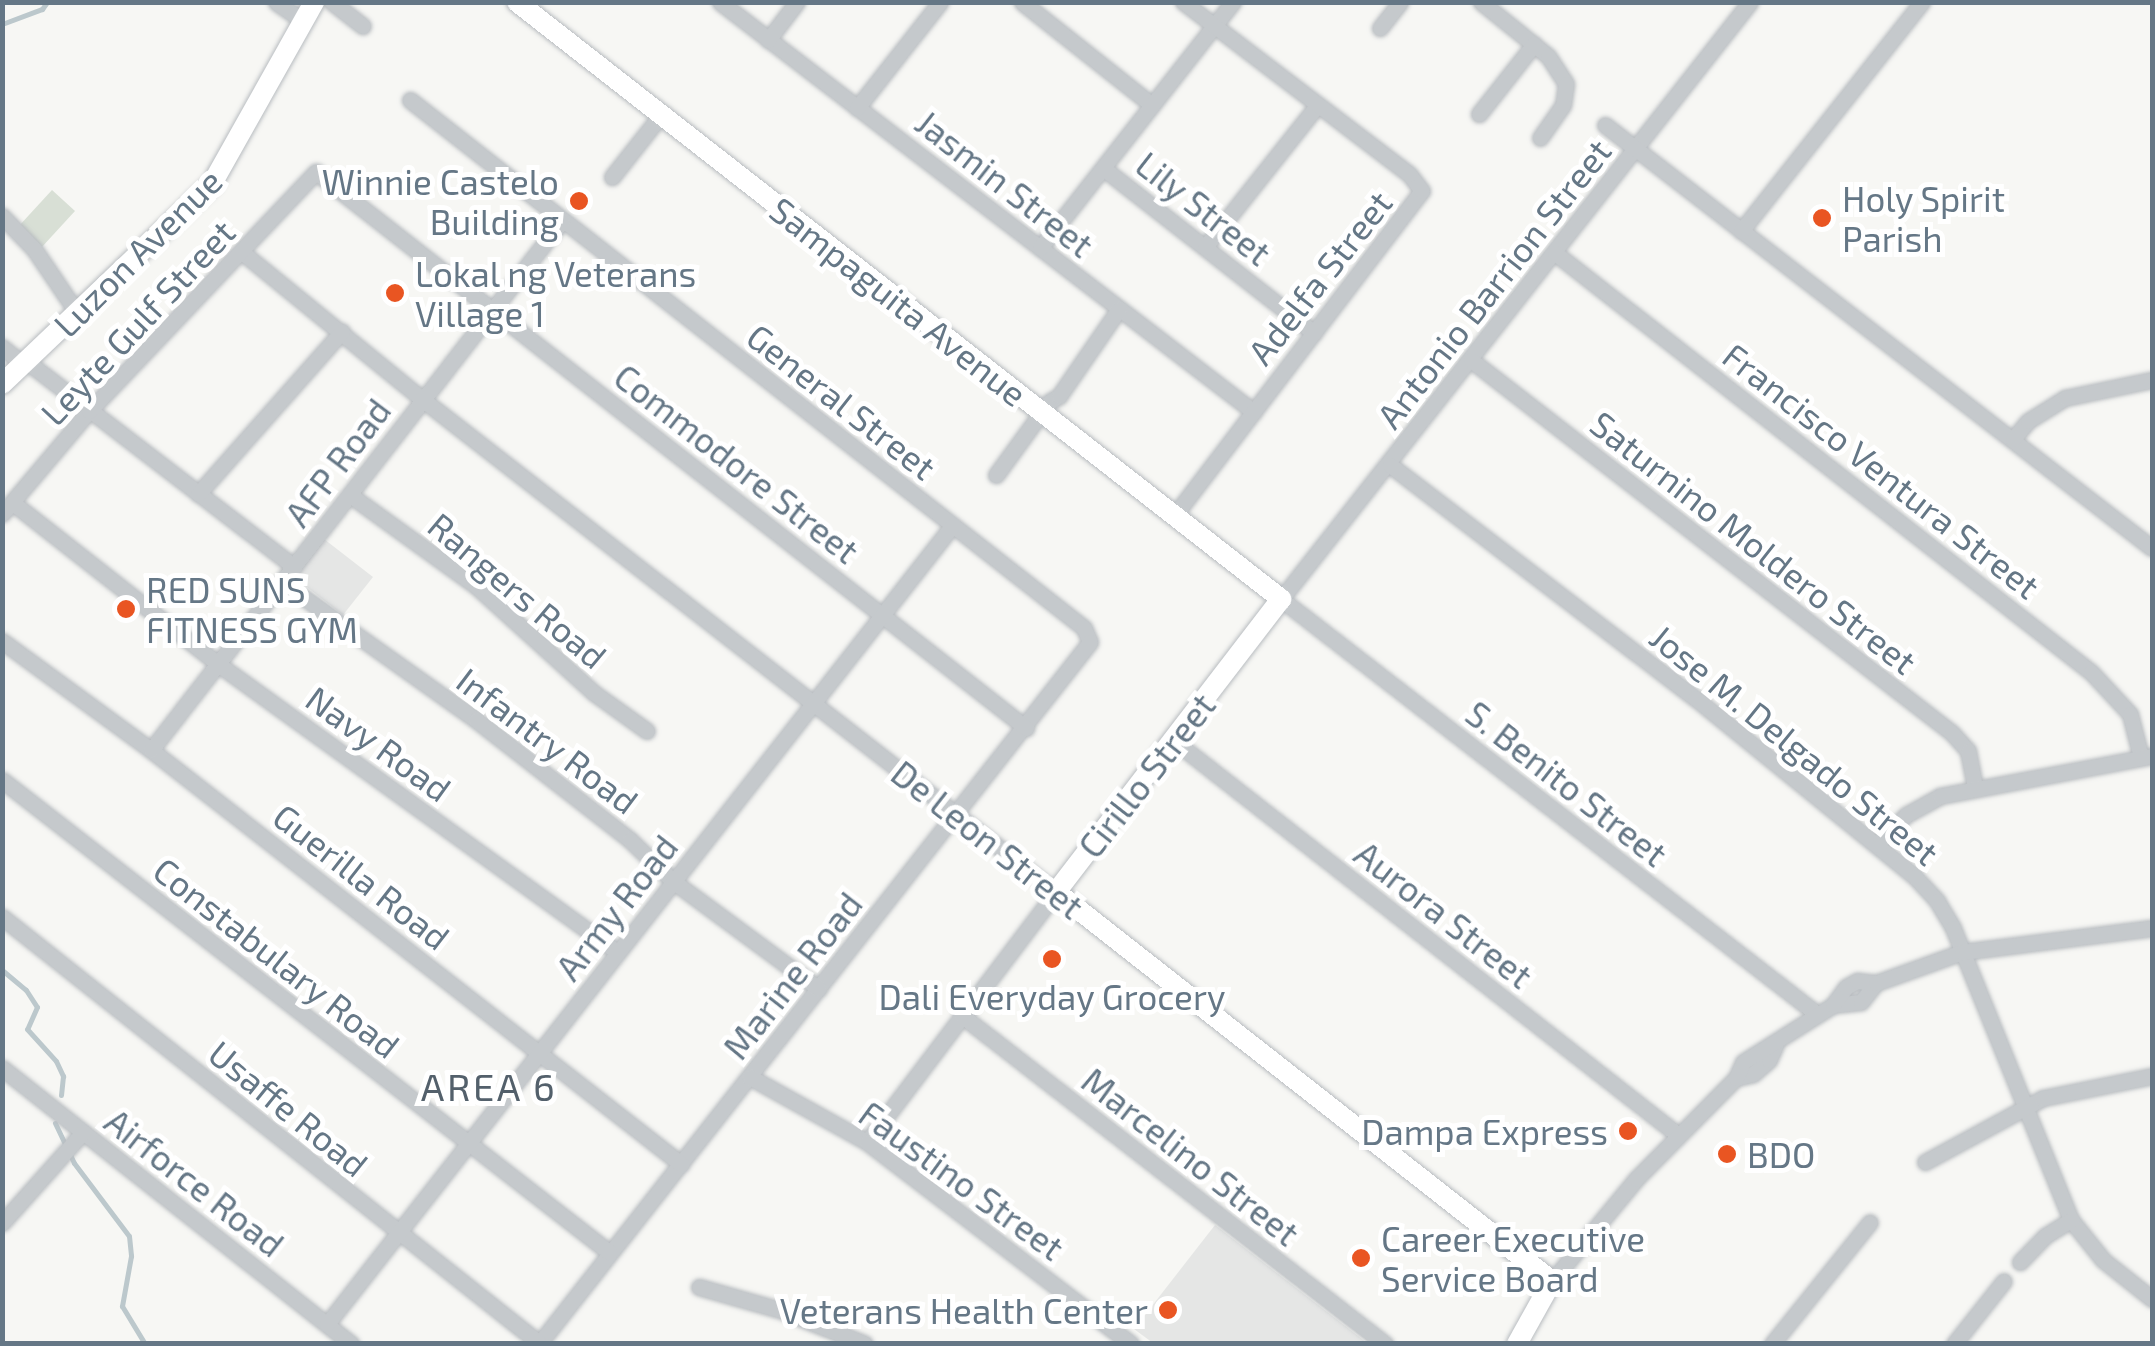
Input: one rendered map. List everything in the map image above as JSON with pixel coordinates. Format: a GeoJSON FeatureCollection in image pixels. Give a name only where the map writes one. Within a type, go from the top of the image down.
{"type":"FeatureCollection","features":[{"type":"Feature","properties":{"kind":"main road","name":"Luzon Avenue"},"geometry":{"type":"LineString","coordinates":[[2,384],[212,184],[248,126],[314,2]]}},
{"type":"Feature","properties":{"kind":"main road","name":"Sampaguita Avenue"},"geometry":{"type":"LineString","coordinates":[[516,2],[1046,408],[1174,516],[1281,599]]}},
{"type":"Feature","properties":{"kind":"main road","name":"Cirillo Street"},"geometry":{"type":"LineString","coordinates":[[1056,892],[1281,599]]}},
{"type":"Feature","properties":{"kind":"main road","name":"De Leon Street"},"geometry":{"type":"LineString","coordinates":[[1056,892],[1552,1281]]}},
{"type":"Feature","properties":{"kind":"main road"},"geometry":{"type":"LineString","coordinates":[[1517,1344],[1552,1281]]}},
{"type":"Feature","properties":{"kind":"street"},"geometry":{"type":"LineString","coordinates":[[276,2],[302,20]]}},
{"type":"Feature","properties":{"kind":"street"},"geometry":{"type":"LineString","coordinates":[[332,2],[363,26]]}},
{"type":"Feature","properties":{"kind":"street","name":"Jasmin Street"},"geometry":{"type":"LineString","coordinates":[[720,2],[1254,412]]}},
{"type":"Feature","properties":{"kind":"street"},"geometry":{"type":"LineString","coordinates":[[768,40],[797,2]]}},
{"type":"Feature","properties":{"kind":"street"},"geometry":{"type":"LineString","coordinates":[[858,108],[940,2]]}},
{"type":"Feature","properties":{"kind":"street"},"geometry":{"type":"LineString","coordinates":[[1022,2],[1152,105]]}},
{"type":"Feature","properties":{"kind":"street","name":"Adelfa Street"},"geometry":{"type":"LineString","coordinates":[[1174,516],[1422,191],[1409,174],[1183,2]]}},
{"type":"Feature","properties":{"kind":"street"},"geometry":{"type":"LineString","coordinates":[[1040,248],[1233,2]]}},
{"type":"Feature","properties":{"kind":"street"},"geometry":{"type":"LineString","coordinates":[[1380,28],[1400,2]]}},
{"type":"Feature","properties":{"kind":"street"},"geometry":{"type":"LineString","coordinates":[[1481,2],[1534,44],[1559,70],[1566,84],[1562,105],[1540,138]]}},
{"type":"Feature","properties":{"kind":"street","name":"Antonio Barrion Street"},"geometry":{"type":"LineString","coordinates":[[1281,599],[1750,2]]}},
{"type":"Feature","properties":{"kind":"street"},"geometry":{"type":"LineString","coordinates":[[1741,230],[1922,2]]}},
{"type":"Feature","properties":{"kind":"street"},"geometry":{"type":"LineString","coordinates":[[1479,114],[1534,44]]}},
{"type":"Feature","properties":{"kind":"street","name":"General Street"},"geometry":{"type":"LineString","coordinates":[[410,100],[1084,628],[1090,642]]}},
{"type":"Feature","properties":{"kind":"street"},"geometry":{"type":"LineString","coordinates":[[1205,247],[1316,106]]}},
{"type":"Feature","properties":{"kind":"street"},"geometry":{"type":"LineString","coordinates":[[612,178],[660,115]]}},
{"type":"Feature","properties":{"kind":"street"},"geometry":{"type":"LineString","coordinates":[[1605,125],[2152,548]]}},
{"type":"Feature","properties":{"kind":"street","name":"Lily Street"},"geometry":{"type":"LineString","coordinates":[[1103,168],[1314,333]]}},
{"type":"Feature","properties":{"kind":"street","name":"Leyte Gulf Street"},"geometry":{"type":"LineString","coordinates":[[8,508],[89,412],[243,254],[316,172]]}},
{"type":"Feature","properties":{"kind":"street","name":"Commodore Street"},"geometry":{"type":"LineString","coordinates":[[316,172],[1026,728]]}},
{"type":"Feature","properties":{"kind":"street"},"geometry":{"type":"LineString","coordinates":[[2,216],[46,265],[78,314]]}},
{"type":"Feature","properties":{"kind":"street","name":"AFP Road"},"geometry":{"type":"LineString","coordinates":[[152,750],[562,221]]}},
{"type":"Feature","properties":{"kind":"street","name":"Francisco Ventura Street"},"geometry":{"type":"LineString","coordinates":[[1554,253],[2091,672],[2130,714],[2147,756]]}},
{"type":"Feature","properties":{"kind":"street","name":"De Leon Street"},"geometry":{"type":"LineString","coordinates":[[243,254],[422,399],[1056,892]]}},
{"type":"Feature","properties":{"kind":"street"},"geometry":{"type":"LineString","coordinates":[[996,475],[1069,383],[1071,373],[1119,309]]}},
{"type":"Feature","properties":{"kind":"street"},"geometry":{"type":"LineString","coordinates":[[198,494],[342,331]]}},
{"type":"Feature","properties":{"kind":"street"},"geometry":{"type":"LineString","coordinates":[[2,347],[294,567]]}},
{"type":"Feature","properties":{"kind":"street","name":"Saturnino Moldero Street"},"geometry":{"type":"LineString","coordinates":[[1471,360],[1952,733],[1968,752],[1975,787]]}},
{"type":"Feature","properties":{"kind":"street"},"geometry":{"type":"LineString","coordinates":[[2013,439],[2028,421],[2065,398],[2152,380]]}},
{"type":"Feature","properties":{"kind":"street","name":"Jose M. Delgado Street"},"geometry":{"type":"LineString","coordinates":[[1390,465],[1695,698],[1876,845],[1937,900],[2072,1220],[2103,1260],[2152,1299]]}},
{"type":"Feature","properties":{"kind":"street","name":"Rangers Road"},"geometry":{"type":"LineString","coordinates":[[350,495],[476,586],[594,693],[647,732]]}},
{"type":"Feature","properties":{"kind":"street","name":"Navy Road"},"geometry":{"type":"LineString","coordinates":[[8,508],[618,953]]}},
{"type":"Feature","properties":{"kind":"street","name":"Army Road"},"geometry":{"type":"LineString","coordinates":[[327,1324],[952,526]]}},
{"type":"Feature","properties":{"kind":"street","name":"Infantry Road"},"geometry":{"type":"LineString","coordinates":[[282,582],[476,720],[630,840],[674,882],[819,989]]}},
{"type":"Feature","properties":{"kind":"street","name":"S. Benito Street"},"geometry":{"type":"LineString","coordinates":[[1281,599],[1817,1014]]}},
{"type":"Feature","properties":{"kind":"street","name":"Guerilla Road"},"geometry":{"type":"LineString","coordinates":[[2,641],[152,750],[681,1164]]}},
{"type":"Feature","properties":{"kind":"street","name":"Marine Road"},"geometry":{"type":"LineString","coordinates":[[539,1343],[1090,642]]}},
{"type":"Feature","properties":{"kind":"street","name":"Aurora Street"},"geometry":{"type":"LineString","coordinates":[[1173,740],[1678,1135]]}},
{"type":"Feature","properties":{"kind":"street"},"geometry":{"type":"LineString","coordinates":[[1876,845],[1924,803],[1975,787],[2147,756]]}},
{"type":"Feature","properties":{"kind":"street","name":"Constabulary Road"},"geometry":{"type":"LineString","coordinates":[[2,780],[610,1254]]}},
{"type":"Feature","properties":{"kind":"street","name":"Cirillo Street"},"geometry":{"type":"LineString","coordinates":[[867,1142],[1056,892]]}},
{"type":"Feature","properties":{"kind":"street","name":"Usaffe Road"},"geometry":{"type":"LineString","coordinates":[[2,917],[539,1343]]}},
{"type":"Feature","properties":{"kind":"street"},"geometry":{"type":"LineString","coordinates":[[1552,1281],[1678,1135],[1736,1078],[1760,1068],[1776,1044],[1833,1005],[1851,984],[1876,983],[1962,952],[2152,928]]}},
{"type":"Feature","properties":{"kind":"street","name":"Marcelino Street"},"geometry":{"type":"LineString","coordinates":[[961,1016],[1385,1344]]}},
{"type":"Feature","properties":{"kind":"street","name":"Airforce Road"},"geometry":{"type":"LineString","coordinates":[[2,1068],[78,1137],[352,1344]]}},
{"type":"Feature","properties":{"kind":"street"},"geometry":{"type":"LineString","coordinates":[[1925,1162],[2022,1107],[2066,1091],[2152,1076]]}},
{"type":"Feature","properties":{"kind":"street","name":"Faustino Street"},"geometry":{"type":"LineString","coordinates":[[750,1077],[867,1142],[1131,1344]]}},
{"type":"Feature","properties":{"kind":"street"},"geometry":{"type":"LineString","coordinates":[[5,1213],[78,1137]]}},
{"type":"Feature","properties":{"kind":"street"},"geometry":{"type":"LineString","coordinates":[[2020,1262],[2045,1236],[2072,1220]]}},
{"type":"Feature","properties":{"kind":"street"},"geometry":{"type":"LineString","coordinates":[[1772,1344],[1870,1222]]}},
{"type":"Feature","properties":{"kind":"street"},"geometry":{"type":"LineString","coordinates":[[1954,1344],[2004,1281]]}},
{"type":"Feature","properties":{"kind":"street"},"geometry":{"type":"LineString","coordinates":[[700,1288],[783,1311],[865,1344]]}},
{"type":"Feature","properties":{"kind":"shaded area"},"geometry":{"type":"Polygon","coordinates":[[[52,190],[75,211],[41,248],[18,227],[52,190]]]}},
{"type":"Feature","properties":{"kind":"shaded area"},"geometry":{"type":"Polygon","coordinates":[[[324,539],[373,577],[343,615],[294,577],[324,539]]]}},
{"type":"Feature","properties":{"kind":"shaded area"},"geometry":{"type":"Polygon","coordinates":[[[1215,1225],[1367,1343],[1153,1343],[1134,1329],[1215,1225]]]}},
{"type":"Feature","properties":{"kind":"waterway"},"geometry":{"type":"LineString","coordinates":[[2,24],[42,9],[47,2]]}},
{"type":"Feature","properties":{"kind":"waterway"},"geometry":{"type":"LineString","coordinates":[[2,970],[26,990],[37,1007],[27,1029],[56,1061],[63,1076],[61,1095]]}},
{"type":"Feature","properties":{"kind":"waterway"},"geometry":{"type":"LineString","coordinates":[[55,1123],[74,1163],[129,1236],[131,1256],[122,1306],[145,1344]]}},
{"type":"Feature","properties":{"kind":"place","name":"Winnie Castelo Building"},"geometry":{"type":"Point","coordinates":[579,201]}},
{"type":"Feature","properties":{"kind":"place","name":"Holy Spirit Parish"},"geometry":{"type":"Point","coordinates":[1822,218]}},
{"type":"Feature","properties":{"kind":"place","name":"Lokal ng Veterans Village 1"},"geometry":{"type":"Point","coordinates":[395,293]}},
{"type":"Feature","properties":{"kind":"place","name":"RED SUNS FITNESS GYM"},"geometry":{"type":"Point","coordinates":[126,609]}},
{"type":"Feature","properties":{"kind":"place","name":"Dali Everyday Grocery"},"geometry":{"type":"Point","coordinates":[1052,959]}},
{"type":"Feature","properties":{"kind":"place","name":"Dampa Express"},"geometry":{"type":"Point","coordinates":[1628,1131]}},
{"type":"Feature","properties":{"kind":"place","name":"BDO"},"geometry":{"type":"Point","coordinates":[1727,1154]}},
{"type":"Feature","properties":{"kind":"place","name":"Career Executive Service Board"},"geometry":{"type":"Point","coordinates":[1361,1258]}},
{"type":"Feature","properties":{"kind":"place","name":"Veterans Health Center"},"geometry":{"type":"Point","coordinates":[1168,1310]}},
{"type":"Feature","properties":{"kind":"district","name":"AREA 6"},"geometry":{"type":"Point","coordinates":[489,1087]}}]}
